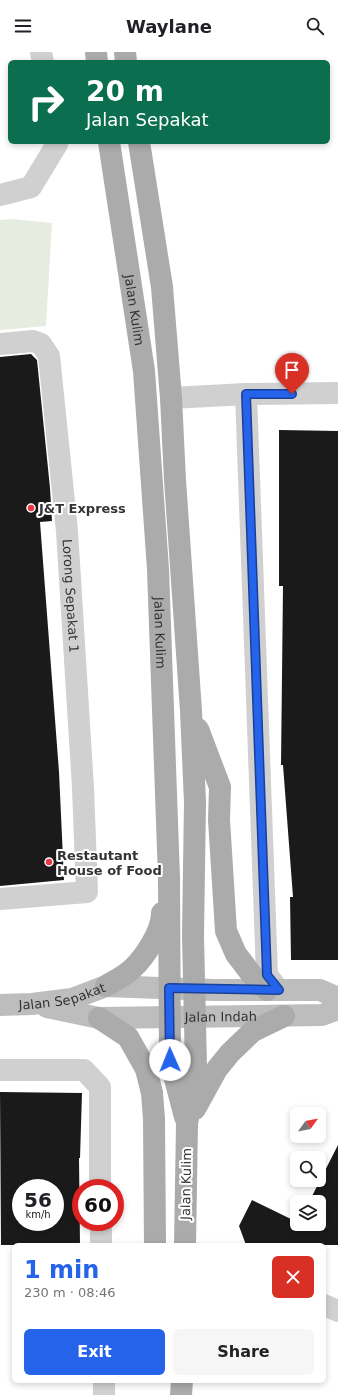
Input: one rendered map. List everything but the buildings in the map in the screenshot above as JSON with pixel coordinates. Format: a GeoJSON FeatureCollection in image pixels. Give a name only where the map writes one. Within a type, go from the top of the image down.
{"type":"FeatureCollection","features":[{"type":"Feature","properties":{"kind":"main road","name":"Jalan Kulim"},"geometry":{"type":"LineString","coordinates":[[109,144],[144,371],[158,569],[169,878],[170,1060],[187,1124]]}},
{"type":"Feature","properties":{"kind":"main road","name":"Jalan Kulim"},"geometry":{"type":"LineString","coordinates":[[139,144],[162,288],[172,398],[175,480],[191,711],[195,802],[193,936],[196,1066],[187,1124],[189,1243]]}},
{"type":"Feature","properties":{"kind":"main road"},"geometry":{"type":"LineString","coordinates":[[191,711],[220,787],[219,820],[226,931],[236,954],[252,975],[273,990]]}},
{"type":"Feature","properties":{"kind":"main road"},"geometry":{"type":"LineString","coordinates":[[106,986],[132,970],[152,942],[162,922],[164,891],[169,878]]}},
{"type":"Feature","properties":{"kind":"main road"},"geometry":{"type":"LineString","coordinates":[[187,1124],[217,1069],[230,1053],[253,1031],[284,1016]]}},
{"type":"Feature","properties":{"kind":"main road"},"geometry":{"type":"LineString","coordinates":[[99,1018],[128,1037],[146,1069],[152,1093],[154,1119],[155,1243]]}},
{"type":"Feature","properties":{"kind":"street"},"geometry":{"type":"LineString","coordinates":[[0,195],[31,187],[56,144]]}},
{"type":"Feature","properties":{"kind":"street","name":"Lorong Sepakat 1"},"geometry":{"type":"LineString","coordinates":[[0,344],[33,342],[41,344],[50,356],[67,531],[88,892],[0,899]]}},
{"type":"Feature","properties":{"kind":"street"},"geometry":{"type":"LineString","coordinates":[[172,398],[246,394],[338,393]]}},
{"type":"Feature","properties":{"kind":"street"},"geometry":{"type":"LineString","coordinates":[[246,394],[267,975],[273,990]]}},
{"type":"Feature","properties":{"kind":"street","name":"Jalan Sepakat"},"geometry":{"type":"LineString","coordinates":[[0,1005],[32,1004],[72,999],[106,986],[194,989],[320,990],[338,998]]}},
{"type":"Feature","properties":{"kind":"street","name":"Jalan Indah"},"geometry":{"type":"LineString","coordinates":[[32,1004],[99,1018],[169,1016],[322,1016],[338,1009]]}},
{"type":"Feature","properties":{"kind":"street"},"geometry":{"type":"LineString","coordinates":[[0,1070],[84,1070],[100,1087],[100,1179]]}},
{"type":"Feature","properties":{"kind":"street"},"geometry":{"type":"LineString","coordinates":[[101,1231],[101,1243]]}},
{"type":"Feature","properties":{"kind":"street"},"geometry":{"type":"LineString","coordinates":[[326,1306],[338,1312]]}},
{"type":"Feature","properties":{"kind":"street"},"geometry":{"type":"LineString","coordinates":[[104,1383],[104,1395]]}},
{"type":"Feature","properties":{"kind":"shaded area"},"geometry":{"type":"Polygon","coordinates":[[[12,219],[52,223],[46,326],[0,330],[0,220],[12,219]]]}},
{"type":"Feature","properties":{"kind":"place","name":"J&T Express"},"geometry":{"type":"Point","coordinates":[31,508]}},
{"type":"Feature","properties":{"kind":"place","name":"Restautant House of Food"},"geometry":{"type":"Point","coordinates":[49,862]}},
{"type":"Feature","properties":{"kind":"route"},"geometry":{"type":"LineString","coordinates":[[170,1060],[169,988],[279,990],[267,975],[246,394],[292,394]]}}]}
